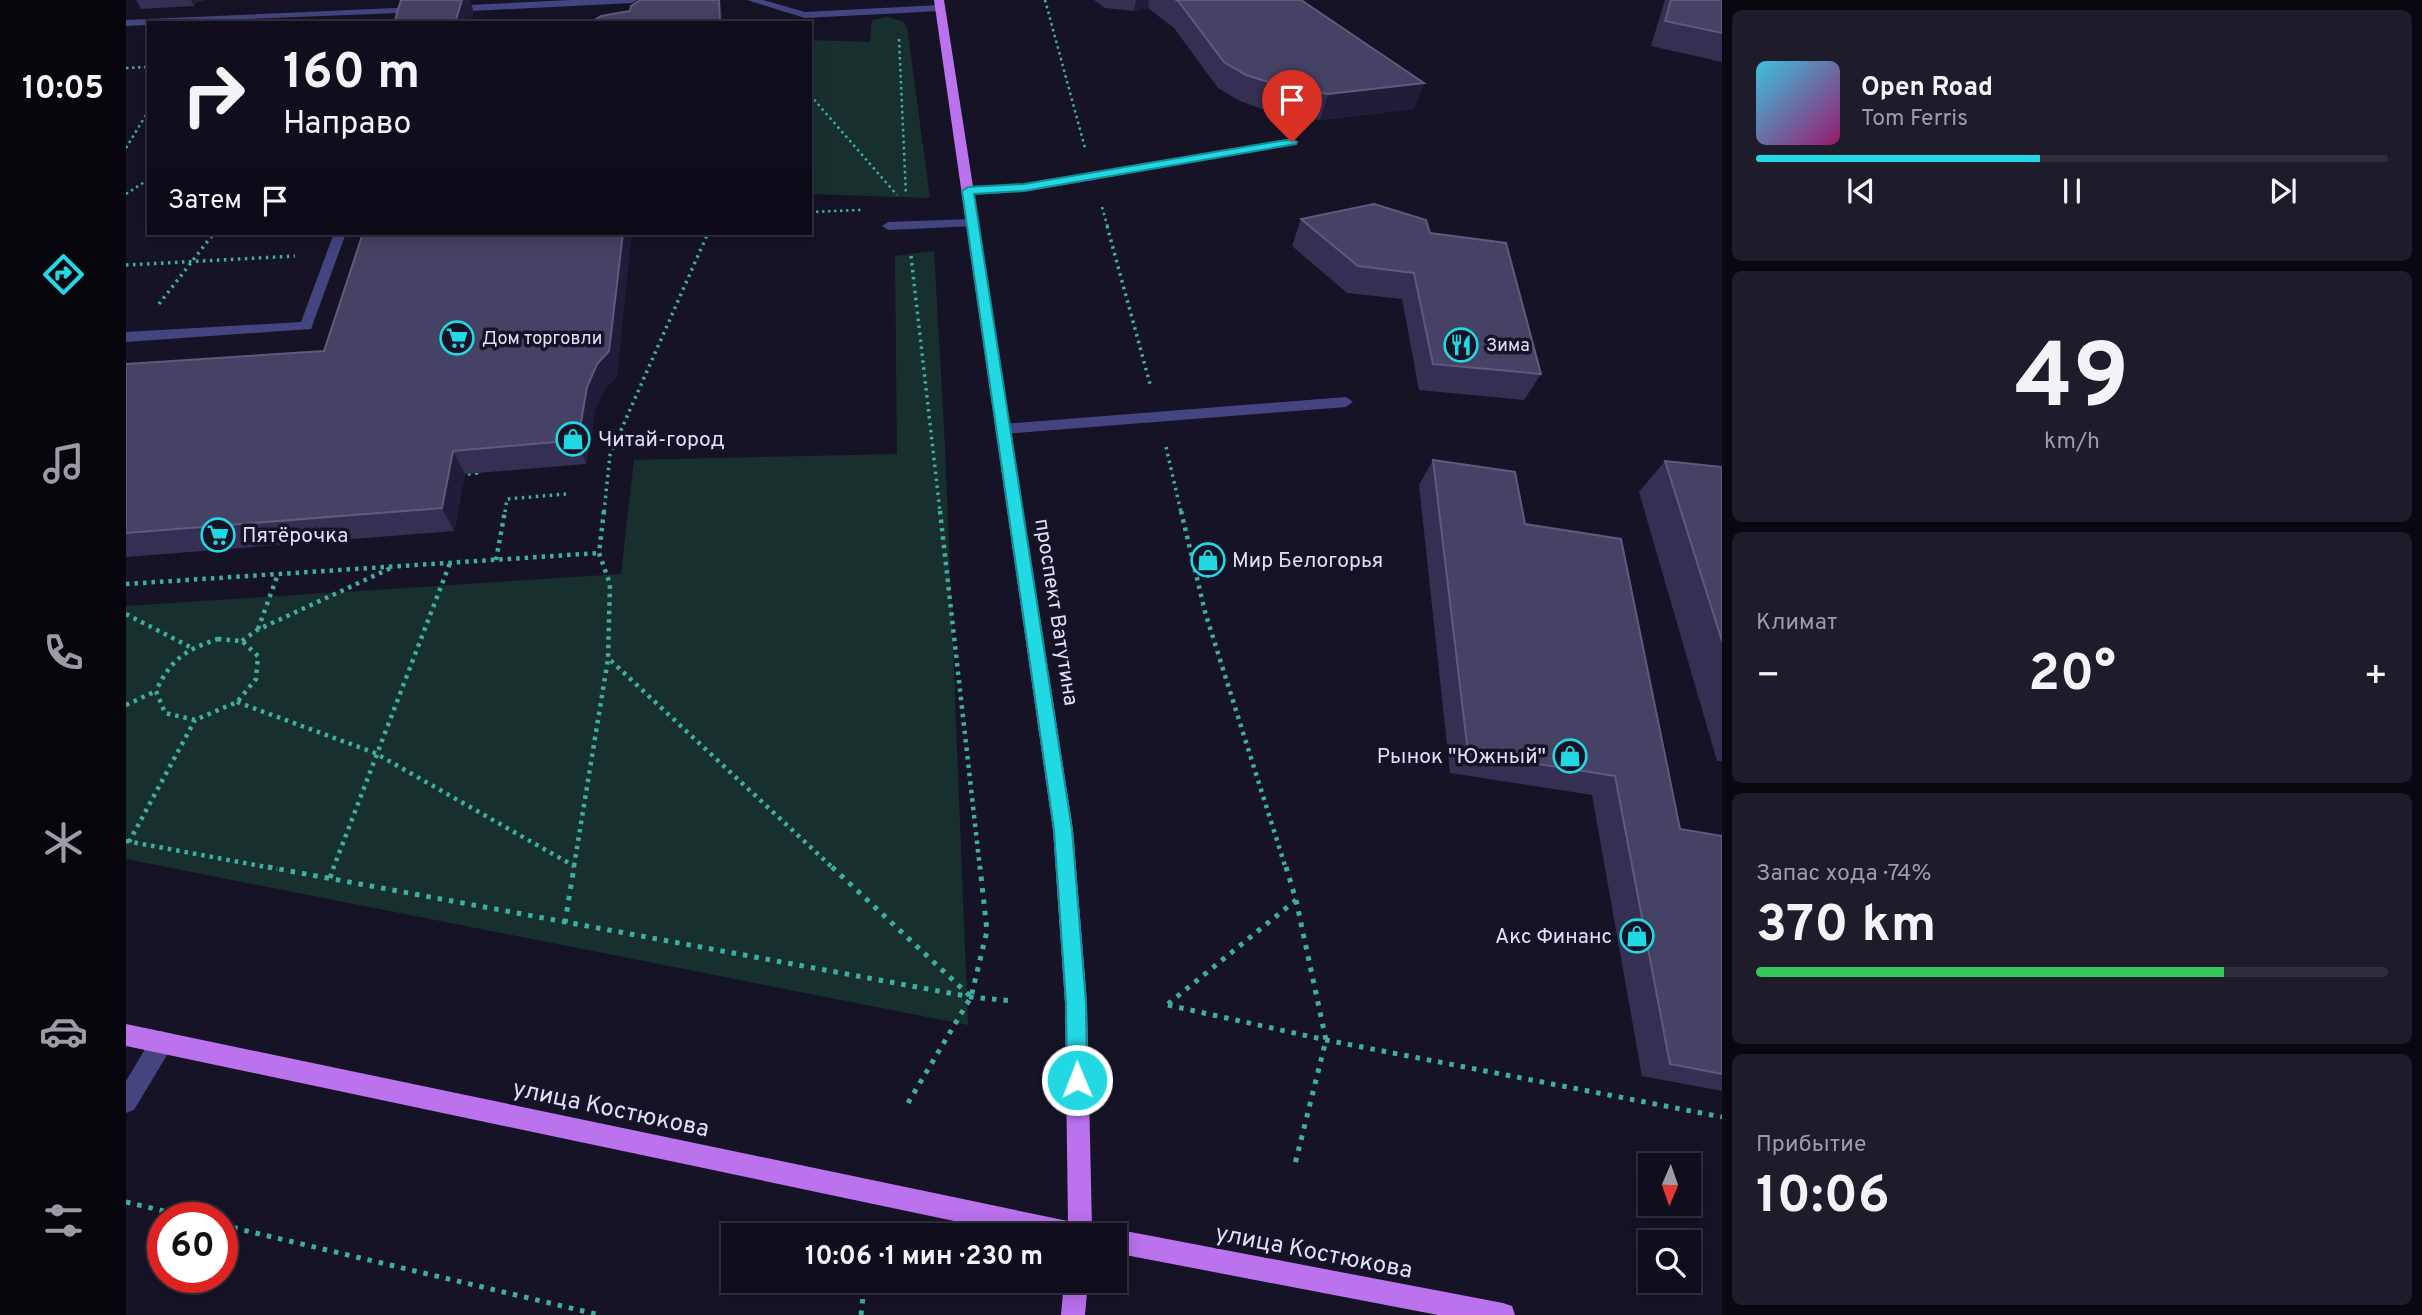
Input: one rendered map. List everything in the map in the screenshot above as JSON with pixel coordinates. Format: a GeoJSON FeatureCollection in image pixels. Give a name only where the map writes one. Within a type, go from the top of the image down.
{"type":"FeatureCollection","features":[{"type":"Feature","properties":{"kind":"main road","name":"проспект Ватутина"},"geometry":{"type":"LineString","coordinates":[[939,4],[1063,830],[1076,1003],[1081,1223]]}},
{"type":"Feature","properties":{"kind":"main road","name":"улица Костюкова"},"geometry":{"type":"LineString","coordinates":[[126,1035],[1024,1223]]}},
{"type":"Feature","properties":{"kind":"main road","name":"улица Костюкова"},"geometry":{"type":"LineString","coordinates":[[1127,1243],[1503,1315]]}},
{"type":"Feature","properties":{"kind":"main road"},"geometry":{"type":"LineString","coordinates":[[1073,1315],[1075,1293]]}},
{"type":"Feature","properties":{"kind":"lane"},"geometry":{"type":"LineString","coordinates":[[442,9],[632,0]]}},
{"type":"Feature","properties":{"kind":"lane"},"geometry":{"type":"LineString","coordinates":[[752,0],[803,19],[939,4]]}},
{"type":"Feature","properties":{"kind":"lane"},"geometry":{"type":"LineString","coordinates":[[172,21],[428,10]]}},
{"type":"Feature","properties":{"kind":"lane"},"geometry":{"type":"LineString","coordinates":[[398,21],[401,11]]}},
{"type":"Feature","properties":{"kind":"lane"},"geometry":{"type":"LineString","coordinates":[[126,23],[147,22]]}},
{"type":"Feature","properties":{"kind":"lane"},"geometry":{"type":"LineString","coordinates":[[968,191],[1024,188],[1292,142]]}},
{"type":"Feature","properties":{"kind":"lane"},"geometry":{"type":"LineString","coordinates":[[888,226],[972,223]]}},
{"type":"Feature","properties":{"kind":"lane"},"geometry":{"type":"LineString","coordinates":[[130,337],[306,326],[339,235]]}},
{"type":"Feature","properties":{"kind":"lane"},"geometry":{"type":"LineString","coordinates":[[1003,429],[1346,402]]}},
{"type":"Feature","properties":{"kind":"lane"},"geometry":{"type":"LineString","coordinates":[[126,1102],[162,1042]]}},
{"type":"Feature","properties":{"kind":"path"},"geometry":{"type":"LineString","coordinates":[[1045,0],[1159,417],[1205,612],[1296,900],[1326,1040],[1294,1168]]}},
{"type":"Feature","properties":{"kind":"path"},"geometry":{"type":"LineString","coordinates":[[897,9],[908,227],[987,931],[971,997],[908,1103]]}},
{"type":"Feature","properties":{"kind":"path"},"geometry":{"type":"LineString","coordinates":[[126,68],[147,67]]}},
{"type":"Feature","properties":{"kind":"path"},"geometry":{"type":"LineString","coordinates":[[812,97],[907,207]]}},
{"type":"Feature","properties":{"kind":"path"},"geometry":{"type":"LineString","coordinates":[[126,148],[147,117]]}},
{"type":"Feature","properties":{"kind":"path"},"geometry":{"type":"LineString","coordinates":[[126,194],[147,180]]}},
{"type":"Feature","properties":{"kind":"path"},"geometry":{"type":"LineString","coordinates":[[130,337],[212,235]]}},
{"type":"Feature","properties":{"kind":"path"},"geometry":{"type":"LineString","coordinates":[[621,236],[635,235]]}},
{"type":"Feature","properties":{"kind":"path"},"geometry":{"type":"LineString","coordinates":[[565,923],[608,658],[610,584],[599,553],[610,455],[707,235]]}},
{"type":"Feature","properties":{"kind":"path"},"geometry":{"type":"LineString","coordinates":[[126,265],[332,255]]}},
{"type":"Feature","properties":{"kind":"path"},"geometry":{"type":"LineString","coordinates":[[450,475],[477,473],[480,460]]}},
{"type":"Feature","properties":{"kind":"path"},"geometry":{"type":"LineString","coordinates":[[496,559],[507,499],[566,494]]}},
{"type":"Feature","properties":{"kind":"path"},"geometry":{"type":"LineString","coordinates":[[126,584],[599,553]]}},
{"type":"Feature","properties":{"kind":"path"},"geometry":{"type":"LineString","coordinates":[[330,878],[375,753],[450,563]]}},
{"type":"Feature","properties":{"kind":"path"},"geometry":{"type":"LineString","coordinates":[[242,641],[257,630],[395,566]]}},
{"type":"Feature","properties":{"kind":"path"},"geometry":{"type":"LineString","coordinates":[[257,630],[278,574]]}},
{"type":"Feature","properties":{"kind":"path"},"geometry":{"type":"LineString","coordinates":[[126,614],[192,648]]}},
{"type":"Feature","properties":{"kind":"path"},"geometry":{"type":"LineString","coordinates":[[126,705],[156,691],[167,667],[192,648],[218,639],[242,641],[258,656],[256,679],[237,702],[195,720],[166,713],[156,691]]}},
{"type":"Feature","properties":{"kind":"path"},"geometry":{"type":"LineString","coordinates":[[608,658],[971,997]]}},
{"type":"Feature","properties":{"kind":"path"},"geometry":{"type":"LineString","coordinates":[[237,702],[375,753],[573,866]]}},
{"type":"Feature","properties":{"kind":"path"},"geometry":{"type":"LineString","coordinates":[[195,720],[127,841],[971,997],[1014,1001]]}},
{"type":"Feature","properties":{"kind":"path"},"geometry":{"type":"LineString","coordinates":[[1296,900],[1168,1005],[1326,1040],[1722,1118]]}},
{"type":"Feature","properties":{"kind":"path"},"geometry":{"type":"LineString","coordinates":[[126,1202],[147,1207]]}},
{"type":"Feature","properties":{"kind":"path"},"geometry":{"type":"LineString","coordinates":[[238,1229],[600,1315]]}},
{"type":"Feature","properties":{"kind":"path"},"geometry":{"type":"LineString","coordinates":[[862,1315],[864,1293]]}},
{"type":"Feature","properties":{"kind":"green space"},"geometry":{"type":"Polygon","coordinates":[[[886,17],[902,21],[907,27],[930,198],[812,194],[812,40],[870,42],[872,20],[886,17]]]}},
{"type":"Feature","properties":{"kind":"green space"},"geometry":{"type":"Polygon","coordinates":[[[934,251],[945,447],[968,1025],[126,859],[126,606],[621,574],[634,460],[897,454],[895,256],[934,251]]]}},
{"type":"Feature","properties":{"kind":"building"},"geometry":{"type":"Polygon","coordinates":[[[401,0],[462,0],[456,21],[395,21],[401,0]]]}},
{"type":"Feature","properties":{"kind":"building"},"geometry":{"type":"Polygon","coordinates":[[[640,0],[719,0],[720,21],[593,21],[601,16],[630,11],[631,6],[640,0]]]}},
{"type":"Feature","properties":{"kind":"building"},"geometry":{"type":"Polygon","coordinates":[[[1176,0],[1301,0],[1424,83],[1328,94],[1278,85],[1246,75],[1224,62],[1176,0]]]}},
{"type":"Feature","properties":{"kind":"building"},"geometry":{"type":"Polygon","coordinates":[[[1671,0],[1722,0],[1722,33],[1665,21],[1671,0]]]}},
{"type":"Feature","properties":{"kind":"building"},"geometry":{"type":"Polygon","coordinates":[[[1374,204],[1426,220],[1430,233],[1506,243],[1541,374],[1433,364],[1414,273],[1358,266],[1301,219],[1374,204]]]}},
{"type":"Feature","properties":{"kind":"building"},"geometry":{"type":"Polygon","coordinates":[[[362,235],[623,235],[609,351],[597,364],[587,387],[578,440],[453,451],[442,508],[126,533],[126,364],[324,351],[362,235]]]}},
{"type":"Feature","properties":{"kind":"building"},"geometry":{"type":"Polygon","coordinates":[[[1433,460],[1515,472],[1525,524],[1621,539],[1680,829],[1722,836],[1722,1074],[1670,1064],[1615,776],[1468,753],[1433,460]]]}},
{"type":"Feature","properties":{"kind":"building"},"geometry":{"type":"Polygon","coordinates":[[[1665,461],[1722,467],[1722,641],[1665,461]]]}},
{"type":"Feature","properties":{"kind":"place","name":"Дом торговли"},"geometry":{"type":"Point","coordinates":[457,338]}},
{"type":"Feature","properties":{"kind":"place","name":"Зима"},"geometry":{"type":"Point","coordinates":[1461,345]}},
{"type":"Feature","properties":{"kind":"place","name":"Читай-город"},"geometry":{"type":"Point","coordinates":[573,439]}},
{"type":"Feature","properties":{"kind":"place","name":"Пятёрочка"},"geometry":{"type":"Point","coordinates":[218,535]}},
{"type":"Feature","properties":{"kind":"place","name":"Мир Белогорья"},"geometry":{"type":"Point","coordinates":[1208,560]}},
{"type":"Feature","properties":{"kind":"place","name":"Рынок \"Южный\""},"geometry":{"type":"Point","coordinates":[1570,756]}},
{"type":"Feature","properties":{"kind":"place","name":"Акс Финанс"},"geometry":{"type":"Point","coordinates":[1637,936]}},
{"type":"Feature","properties":{"kind":"route"},"geometry":{"type":"LineString","coordinates":[[1077,1080],[1076,1003],[1063,830],[968,191],[1024,188],[1292,142]]}}]}
